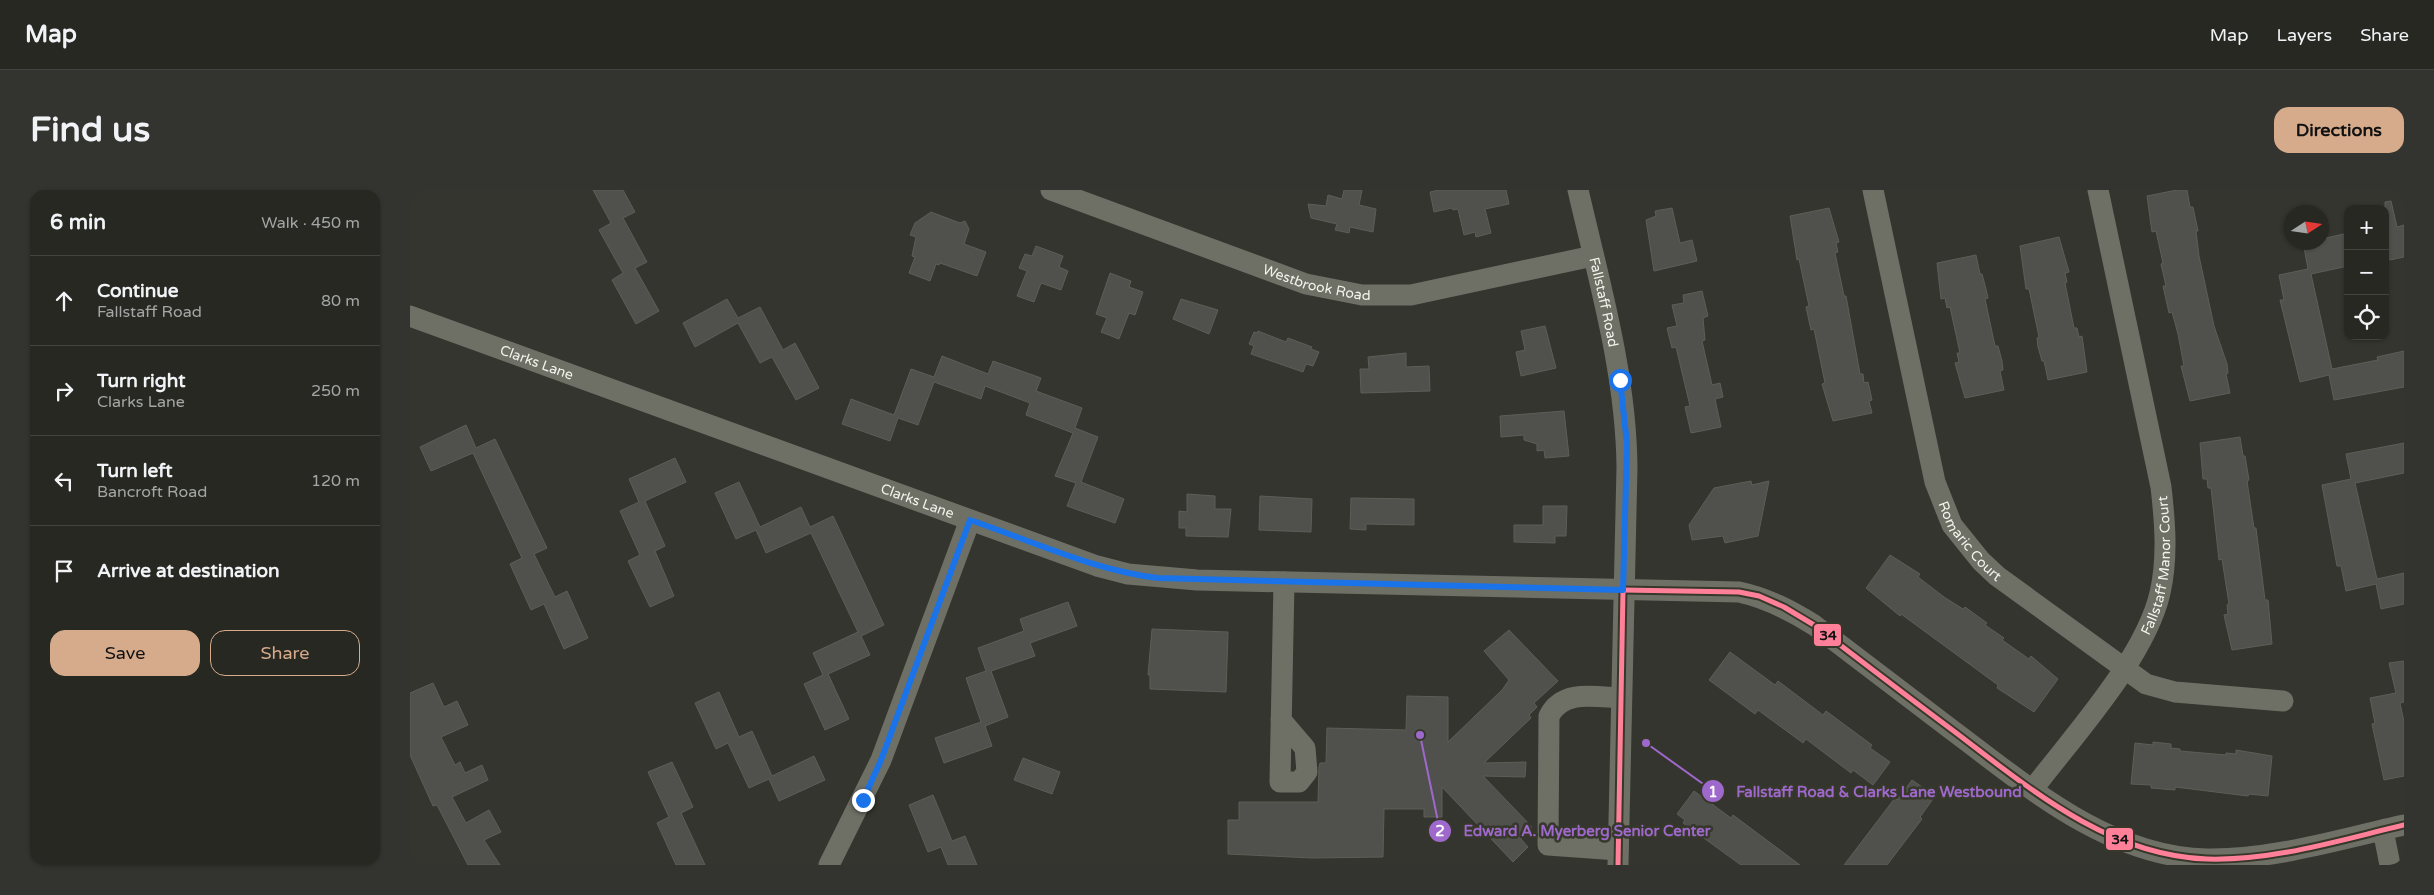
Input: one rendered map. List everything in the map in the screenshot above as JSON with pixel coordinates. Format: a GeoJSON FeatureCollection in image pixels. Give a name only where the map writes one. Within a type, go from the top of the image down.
{"type":"FeatureCollection","features":[{"type":"Feature","properties":{"kind":"street","name":"Westbrook Road"},"geometry":{"type":"LineString","coordinates":[[1051,190],[1306,284],[1344,293],[1379,296],[1411,295],[1593,256]]}},
{"type":"Feature","properties":{"kind":"street","name":"Fallstaff Road"},"geometry":{"type":"LineString","coordinates":[[1578,190],[1620,380],[1626,424],[1627,467],[1618,857]]}},
{"type":"Feature","properties":{"kind":"street","name":"Romaric Court"},"geometry":{"type":"LineString","coordinates":[[1873,190],[1935,482],[1952,525],[1969,548],[1997,576],[2146,684],[2176,692],[2283,700]]}},
{"type":"Feature","properties":{"kind":"street","name":"Fallstaff Manor Court"},"geometry":{"type":"LineString","coordinates":[[2033,789],[2124,669],[2146,630],[2160,593],[2164,572],[2165,516],[2162,487],[2098,190]]}},
{"type":"Feature","properties":{"kind":"street","name":"Clarks Lane"},"geometry":{"type":"LineString","coordinates":[[410,316],[1097,566],[1128,574],[1168,579],[1739,592],[1759,596],[1784,607],[1814,625],[2071,816],[2101,833],[2172,860],[2238,858],[2276,853],[2404,825]]}},
{"type":"Feature","properties":{"kind":"street"},"geometry":{"type":"LineString","coordinates":[[829,865],[881,760],[970,520]]}},
{"type":"Feature","properties":{"kind":"street"},"geometry":{"type":"LineString","coordinates":[[1281,720],[1284,582]]}},
{"type":"Feature","properties":{"kind":"street"},"geometry":{"type":"LineString","coordinates":[[1618,857],[1548,845],[1549,716],[1554,706],[1580,696],[1621,698]]}},
{"type":"Feature","properties":{"kind":"street"},"geometry":{"type":"LineString","coordinates":[[2382,830],[2390,865]]}},
{"type":"Feature","properties":{"kind":"building"},"geometry":{"type":"Polygon","coordinates":[[[593,190],[623,190],[635,212],[623,218],[647,262],[635,268],[659,311],[636,324],[612,280],[623,273],[599,230],[611,223],[593,190]]]}},
{"type":"Feature","properties":{"kind":"building"},"geometry":{"type":"Polygon","coordinates":[[[1344,190],[1362,190],[1359,205],[1376,209],[1373,232],[1350,227],[1349,233],[1335,230],[1337,224],[1311,218],[1308,204],[1326,206],[1328,195],[1342,199],[1344,190]]]}},
{"type":"Feature","properties":{"kind":"building"},"geometry":{"type":"Polygon","coordinates":[[[1439,190],[1506,190],[1509,204],[1485,209],[1491,233],[1476,237],[1475,232],[1464,235],[1458,209],[1453,210],[1452,208],[1434,212],[1430,192],[1439,190]]]}},
{"type":"Feature","properties":{"kind":"building"},"geometry":{"type":"Polygon","coordinates":[[[2187,190],[2190,207],[2193,207],[2198,231],[2196,231],[2199,256],[2214,326],[2227,364],[2228,373],[2226,374],[2230,393],[2190,401],[2181,366],[2184,366],[2178,334],[2172,312],[2169,313],[2163,286],[2166,286],[2161,264],[2163,263],[2156,231],[2152,232],[2147,196],[2187,190]]]}},
{"type":"Feature","properties":{"kind":"building"},"geometry":{"type":"Polygon","coordinates":[[[2391,201],[2397,227],[2404,225],[2404,257],[2389,260],[2389,205],[2385,205],[2385,202],[2391,201]]]}},
{"type":"Feature","properties":{"kind":"building"},"geometry":{"type":"Polygon","coordinates":[[[1672,208],[1680,243],[1692,240],[1697,261],[1654,271],[1646,220],[1656,216],[1655,211],[1672,208]]]}},
{"type":"Feature","properties":{"kind":"building"},"geometry":{"type":"Polygon","coordinates":[[[1829,208],[1839,242],[1836,243],[1838,252],[1835,253],[1844,296],[1846,296],[1860,374],[1863,374],[1864,383],[1868,382],[1872,400],[1869,401],[1872,413],[1833,421],[1822,384],[1825,383],[1814,329],[1811,330],[1806,307],[1809,306],[1799,259],[1797,260],[1790,216],[1829,208]]]}},
{"type":"Feature","properties":{"kind":"building"},"geometry":{"type":"Polygon","coordinates":[[[931,212],[960,223],[965,221],[969,229],[964,244],[986,252],[977,276],[940,263],[939,265],[936,264],[930,281],[909,273],[915,257],[912,256],[916,237],[910,235],[915,223],[931,212]]]}},
{"type":"Feature","properties":{"kind":"building"},"geometry":{"type":"Polygon","coordinates":[[[2344,234],[2344,267],[2311,274],[2332,369],[2378,360],[2377,357],[2404,351],[2404,387],[2334,400],[2329,375],[2300,382],[2280,300],[2284,300],[2279,275],[2308,269],[2304,250],[2329,250],[2329,237],[2344,234]]]}},
{"type":"Feature","properties":{"kind":"building"},"geometry":{"type":"Polygon","coordinates":[[[2059,237],[2069,272],[2065,273],[2067,282],[2065,283],[2074,328],[2077,328],[2079,337],[2082,336],[2087,372],[2048,380],[2044,361],[2042,361],[2038,347],[2037,338],[2039,337],[2029,289],[2026,289],[2020,246],[2059,237]]]}},
{"type":"Feature","properties":{"kind":"building"},"geometry":{"type":"Polygon","coordinates":[[[1036,246],[1063,256],[1059,267],[1068,271],[1061,290],[1041,283],[1034,302],[1017,296],[1027,271],[1019,268],[1025,254],[1032,256],[1036,246]]]}},
{"type":"Feature","properties":{"kind":"building"},"geometry":{"type":"Polygon","coordinates":[[[1976,255],[1988,298],[1985,299],[1995,346],[1998,346],[2002,361],[2003,370],[2000,371],[2004,390],[1965,398],[1955,363],[1959,362],[1957,353],[1960,353],[1950,307],[1947,308],[1945,298],[1941,299],[1937,263],[1976,255]]]}},
{"type":"Feature","properties":{"kind":"building"},"geometry":{"type":"Polygon","coordinates":[[[1110,273],[1131,281],[1129,287],[1143,292],[1135,315],[1129,313],[1119,339],[1101,332],[1107,318],[1096,314],[1110,273]]]}},
{"type":"Feature","properties":{"kind":"building"},"geometry":{"type":"Polygon","coordinates":[[[1702,291],[1708,316],[1703,318],[1705,340],[1702,341],[1712,385],[1720,383],[1723,397],[1715,399],[1721,427],[1691,433],[1685,407],[1690,406],[1676,347],[1672,348],[1667,328],[1677,326],[1672,305],[1684,303],[1683,295],[1702,291]]]}},
{"type":"Feature","properties":{"kind":"building"},"geometry":{"type":"Polygon","coordinates":[[[727,299],[738,318],[760,307],[783,350],[795,343],[819,388],[796,400],[772,357],[760,363],[738,323],[695,347],[683,323],[727,299]]]}},
{"type":"Feature","properties":{"kind":"building"},"geometry":{"type":"Polygon","coordinates":[[[1181,299],[1218,310],[1209,334],[1173,319],[1181,299]]]}},
{"type":"Feature","properties":{"kind":"building"},"geometry":{"type":"Polygon","coordinates":[[[1545,326],[1556,368],[1521,376],[1516,352],[1525,350],[1521,331],[1545,326]]]}},
{"type":"Feature","properties":{"kind":"building"},"geometry":{"type":"Polygon","coordinates":[[[1258,331],[1286,342],[1288,338],[1312,347],[1311,349],[1319,352],[1313,366],[1306,364],[1303,372],[1251,354],[1254,346],[1249,344],[1254,332],[1257,333],[1258,331]]]}},
{"type":"Feature","properties":{"kind":"building"},"geometry":{"type":"Polygon","coordinates":[[[1406,353],[1406,367],[1429,366],[1430,391],[1361,393],[1360,369],[1369,369],[1368,357],[1406,353]]]}},
{"type":"Feature","properties":{"kind":"building"},"geometry":{"type":"Polygon","coordinates":[[[942,356],[988,374],[993,361],[1041,378],[1036,391],[1082,408],[1075,428],[1098,437],[1081,482],[1124,499],[1115,523],[1067,506],[1076,483],[1055,476],[1073,433],[1026,415],[1030,403],[985,386],[981,399],[934,382],[918,425],[898,418],[890,441],[842,424],[851,399],[894,415],[911,369],[934,377],[942,356]]]}},
{"type":"Feature","properties":{"kind":"building"},"geometry":{"type":"Polygon","coordinates":[[[1564,411],[1569,456],[1545,458],[1544,450],[1537,451],[1537,444],[1524,440],[1524,435],[1501,437],[1500,416],[1564,411]]]}},
{"type":"Feature","properties":{"kind":"building"},"geometry":{"type":"Polygon","coordinates":[[[466,425],[476,448],[495,439],[547,548],[534,554],[555,597],[567,591],[588,638],[564,649],[544,604],[531,610],[510,564],[522,558],[473,453],[431,471],[420,447],[466,425]]]}},
{"type":"Feature","properties":{"kind":"building"},"geometry":{"type":"Polygon","coordinates":[[[2240,437],[2249,480],[2247,481],[2254,528],[2256,528],[2265,600],[2268,600],[2272,644],[2232,650],[2224,615],[2228,614],[2227,605],[2229,604],[2222,559],[2219,560],[2211,488],[2208,488],[2207,479],[2203,479],[2200,443],[2240,437]]]}},
{"type":"Feature","properties":{"kind":"building"},"geometry":{"type":"Polygon","coordinates":[[[2404,443],[2404,473],[2355,483],[2377,579],[2404,573],[2404,604],[2381,609],[2376,584],[2346,591],[2341,566],[2337,566],[2322,485],[2351,479],[2346,454],[2404,443]]]}},
{"type":"Feature","properties":{"kind":"building"},"geometry":{"type":"Polygon","coordinates":[[[675,458],[686,482],[645,501],[665,546],[655,551],[674,596],[650,607],[628,561],[640,555],[620,511],[639,502],[629,479],[675,458]]]}},
{"type":"Feature","properties":{"kind":"building"},"geometry":{"type":"Polygon","coordinates":[[[1751,481],[1752,485],[1769,481],[1758,536],[1725,543],[1723,536],[1692,540],[1689,525],[1714,488],[1751,481]]]}},
{"type":"Feature","properties":{"kind":"building"},"geometry":{"type":"Polygon","coordinates":[[[739,482],[760,527],[801,507],[810,527],[833,516],[884,625],[861,636],[870,655],[828,674],[849,719],[825,730],[804,684],[823,675],[813,653],[858,632],[811,533],[766,553],[756,530],[736,539],[715,493],[739,482]]]}},
{"type":"Feature","properties":{"kind":"building"},"geometry":{"type":"Polygon","coordinates":[[[1187,494],[1215,496],[1215,509],[1231,509],[1228,537],[1186,536],[1186,528],[1179,528],[1179,511],[1187,512],[1187,494]]]}},
{"type":"Feature","properties":{"kind":"building"},"geometry":{"type":"Polygon","coordinates":[[[1260,496],[1312,499],[1311,532],[1259,530],[1260,496]]]}},
{"type":"Feature","properties":{"kind":"building"},"geometry":{"type":"Polygon","coordinates":[[[1351,498],[1414,499],[1414,525],[1366,524],[1366,530],[1350,529],[1351,498]]]}},
{"type":"Feature","properties":{"kind":"building"},"geometry":{"type":"Polygon","coordinates":[[[1543,506],[1567,506],[1566,536],[1555,536],[1555,543],[1514,542],[1514,525],[1543,525],[1543,506]]]}},
{"type":"Feature","properties":{"kind":"building"},"geometry":{"type":"Polygon","coordinates":[[[1890,555],[1920,574],[1918,577],[1944,597],[1963,609],[1965,607],[1987,623],[1985,625],[2004,638],[2002,640],[2029,659],[2031,656],[2058,679],[2034,712],[1997,688],[1998,685],[1901,614],[1900,616],[1866,588],[1890,555]]]}},
{"type":"Feature","properties":{"kind":"building"},"geometry":{"type":"Polygon","coordinates":[[[1068,602],[1077,626],[1030,643],[1035,656],[991,671],[1008,717],[985,726],[992,746],[944,763],[935,738],[981,722],[966,678],[986,671],[978,648],[1024,631],[1020,619],[1068,602]]]}},
{"type":"Feature","properties":{"kind":"building"},"geometry":{"type":"Polygon","coordinates":[[[1152,629],[1228,632],[1226,692],[1150,689],[1150,675],[1148,675],[1152,629]]]}},
{"type":"Feature","properties":{"kind":"building"},"geometry":{"type":"Polygon","coordinates":[[[1509,630],[1558,681],[1534,703],[1537,707],[1529,715],[1531,718],[1484,763],[1526,762],[1525,777],[1483,776],[1532,827],[1521,839],[1528,847],[1513,862],[1442,787],[1442,817],[1424,817],[1424,809],[1384,809],[1383,857],[1312,858],[1228,854],[1228,820],[1239,820],[1239,802],[1318,802],[1319,767],[1320,763],[1326,763],[1327,728],[1406,730],[1407,696],[1448,697],[1448,742],[1502,690],[1509,680],[1484,651],[1509,630]]]}},
{"type":"Feature","properties":{"kind":"building"},"geometry":{"type":"Polygon","coordinates":[[[1730,652],[1775,685],[1778,681],[1823,715],[1826,711],[1872,745],[1870,748],[1890,762],[1873,785],[1853,770],[1851,773],[1806,739],[1803,743],[1758,710],[1755,714],[1709,680],[1730,652]]]}},
{"type":"Feature","properties":{"kind":"building"},"geometry":{"type":"Polygon","coordinates":[[[2404,661],[2404,702],[2400,703],[2404,722],[2404,776],[2384,780],[2372,724],[2375,723],[2370,698],[2396,693],[2389,663],[2404,661]]]}},
{"type":"Feature","properties":{"kind":"building"},"geometry":{"type":"Polygon","coordinates":[[[433,683],[444,707],[457,701],[468,725],[441,737],[455,765],[460,762],[465,773],[482,765],[488,780],[452,797],[466,823],[489,810],[501,832],[484,840],[500,865],[468,865],[437,805],[433,806],[410,755],[410,693],[433,683]]]}},
{"type":"Feature","properties":{"kind":"building"},"geometry":{"type":"Polygon","coordinates":[[[719,692],[739,737],[752,731],[772,776],[814,756],[825,780],[779,801],[769,779],[749,788],[728,743],[716,749],[695,703],[719,692]]]}},
{"type":"Feature","properties":{"kind":"building"},"geometry":{"type":"Polygon","coordinates":[[[2153,742],[2171,744],[2171,748],[2180,749],[2180,751],[2226,755],[2226,753],[2236,754],[2236,750],[2272,756],[2268,796],[2249,794],[2248,796],[2175,787],[2175,790],[2151,788],[2151,785],[2131,784],[2135,743],[2153,745],[2153,742]]]}},
{"type":"Feature","properties":{"kind":"building"},"geometry":{"type":"Polygon","coordinates":[[[1023,758],[1060,772],[1052,794],[1014,780],[1023,758]]]}},
{"type":"Feature","properties":{"kind":"building"},"geometry":{"type":"Polygon","coordinates":[[[672,762],[693,807],[681,813],[705,865],[676,865],[657,823],[669,817],[648,772],[672,762]]]}},
{"type":"Feature","properties":{"kind":"building"},"geometry":{"type":"Polygon","coordinates":[[[1912,780],[1935,796],[1920,817],[1922,819],[1887,865],[1844,865],[1895,798],[1897,800],[1912,780]]]}},
{"type":"Feature","properties":{"kind":"building"},"geometry":{"type":"Polygon","coordinates":[[[1694,791],[1731,818],[1733,815],[1800,865],[1741,865],[1683,823],[1685,820],[1677,814],[1694,791]]]}},
{"type":"Feature","properties":{"kind":"building"},"geometry":{"type":"Polygon","coordinates":[[[933,795],[952,841],[965,836],[977,865],[948,865],[941,847],[928,852],[909,805],[933,795]]]}},
{"type":"Feature","properties":{"kind":"transit line","name":"34"},"geometry":{"type":"LineString","coordinates":[[1623,590],[1739,592],[1759,596],[1784,607],[1814,625],[2042,796],[2072,816],[2104,833],[2137,846],[2171,855],[2207,859],[2232,859],[2282,853],[2404,825]]}},
{"type":"Feature","properties":{"kind":"transit line","name":"34"},"geometry":{"type":"LineString","coordinates":[[1618,865],[1623,590]]}},
{"type":"Feature","properties":{"kind":"place","name":"Edward A. Myerberg Senior Center"},"geometry":{"type":"Point","coordinates":[1420,735]}},
{"type":"Feature","properties":{"kind":"place","name":"Fallstaff Road & Clarks Lane Westbound"},"geometry":{"type":"Point","coordinates":[1646,743]}},
{"type":"Feature","properties":{"kind":"route"},"geometry":{"type":"LineString","coordinates":[[863,800],[881,760],[970,520],[1097,566],[1128,574],[1158,578],[1623,590],[1627,444],[1624,401],[1620,380]]}}]}
